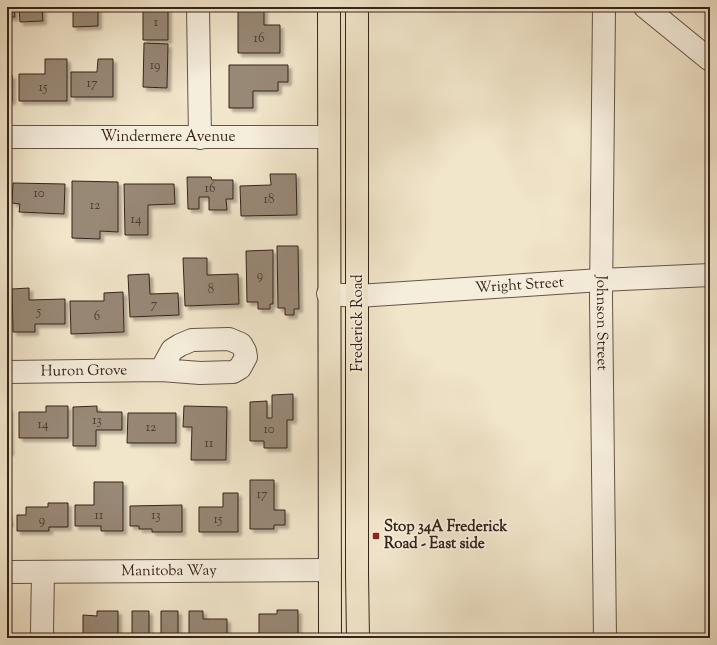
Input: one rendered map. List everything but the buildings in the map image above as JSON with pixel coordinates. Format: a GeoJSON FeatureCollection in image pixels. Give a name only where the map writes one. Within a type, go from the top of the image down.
{"type":"FeatureCollection","features":[{"type":"Feature","properties":{"kind":"main road","name":"Frederick Road"},"geometry":{"type":"LineString","coordinates":[[329,7],[328,294],[330,638]]}},
{"type":"Feature","properties":{"kind":"main road","name":"Frederick Road"},"geometry":{"type":"LineString","coordinates":[[358,7],[358,638]]}},
{"type":"Feature","properties":{"kind":"street"},"geometry":{"type":"LineString","coordinates":[[198,7],[200,138]]}},
{"type":"Feature","properties":{"kind":"street","name":"Johnson Street"},"geometry":{"type":"LineString","coordinates":[[604,7],[601,280],[605,638]]}},
{"type":"Feature","properties":{"kind":"street"},"geometry":{"type":"LineString","coordinates":[[646,7],[710,60]]}},
{"type":"Feature","properties":{"kind":"street","name":"Windermere Avenue"},"geometry":{"type":"LineString","coordinates":[[7,137],[329,137]]}},
{"type":"Feature","properties":{"kind":"street","name":"Wright Street"},"geometry":{"type":"LineString","coordinates":[[328,294],[358,296],[601,280],[710,275]]}},
{"type":"Feature","properties":{"kind":"street","name":"Huron Grove"},"geometry":{"type":"LineString","coordinates":[[7,372],[161,370]]}},
{"type":"Feature","properties":{"kind":"street","name":"Manitoba Way"},"geometry":{"type":"LineString","coordinates":[[7,572],[330,570]]}},
{"type":"Feature","properties":{"kind":"street"},"geometry":{"type":"LineString","coordinates":[[43,572],[43,638]]}},
{"type":"Feature","properties":{"kind":"place","name":"Stop 34A Frederick Road - East side"},"geometry":{"type":"Point","coordinates":[376,536]}}]}
